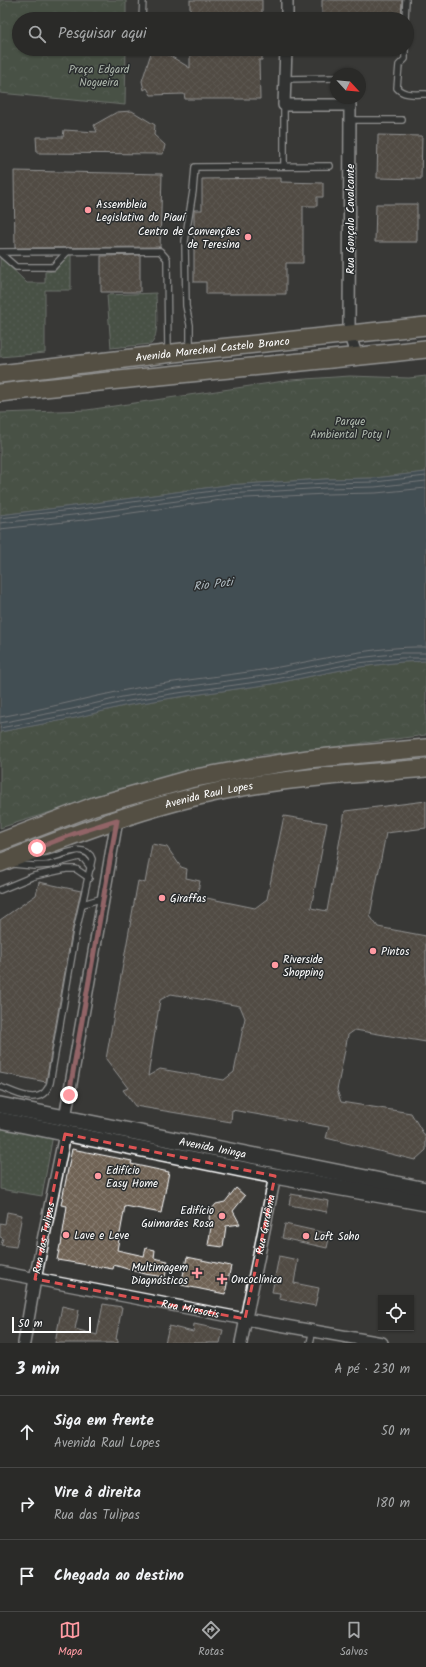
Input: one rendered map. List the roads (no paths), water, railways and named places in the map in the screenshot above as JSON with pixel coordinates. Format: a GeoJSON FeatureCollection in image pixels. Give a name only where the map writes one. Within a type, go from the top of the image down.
{"type":"FeatureCollection","features":[{"type":"Feature","properties":{"kind":"main road","name":"Avenida Marechal Castelo Branco"},"geometry":{"type":"LineString","coordinates":[[0,374],[168,353],[426,326]]}},
{"type":"Feature","properties":{"kind":"main road","name":"Avenida Marechal Castelo Branco"},"geometry":{"type":"LineString","coordinates":[[0,393],[82,383],[426,349]]}},
{"type":"Feature","properties":{"kind":"main road"},"geometry":{"type":"LineString","coordinates":[[79,364],[82,383]]}},
{"type":"Feature","properties":{"kind":"main road"},"geometry":{"type":"LineString","coordinates":[[58,367],[61,386]]}},
{"type":"Feature","properties":{"kind":"main road","name":"Avenida Raul Lopes"},"geometry":{"type":"LineString","coordinates":[[0,842],[94,806],[190,779],[308,759],[426,748]]}},
{"type":"Feature","properties":{"kind":"main road","name":"Avenida Raul Lopes"},"geometry":{"type":"LineString","coordinates":[[4,861],[76,833],[184,799],[254,784],[426,768]]}},
{"type":"Feature","properties":{"kind":"main road","name":"Avenida Ininga"},"geometry":{"type":"LineString","coordinates":[[0,1105],[426,1190]]}},
{"type":"Feature","properties":{"kind":"main road","name":"Avenida Ininga"},"geometry":{"type":"LineString","coordinates":[[0,1120],[275,1176],[426,1203]]}},
{"type":"Feature","properties":{"kind":"street"},"geometry":{"type":"LineString","coordinates":[[286,12],[287,0]]}},
{"type":"Feature","properties":{"kind":"street"},"geometry":{"type":"LineString","coordinates":[[284,105],[286,56]]}},
{"type":"Feature","properties":{"kind":"street","name":"Rua Gonçalo Cavalcante"},"geometry":{"type":"LineString","coordinates":[[284,105],[350,104],[349,333],[357,357]]}},
{"type":"Feature","properties":{"kind":"street"},"geometry":{"type":"LineString","coordinates":[[65,1118],[117,820]]}},
{"type":"Feature","properties":{"kind":"street","name":"Rua das Tulipas"},"geometry":{"type":"LineString","coordinates":[[24,1343],[35,1279],[65,1134]]}},
{"type":"Feature","properties":{"kind":"street","name":"Rua Gardênia"},"geometry":{"type":"LineString","coordinates":[[241,1343],[275,1176]]}},
{"type":"Feature","properties":{"kind":"street","name":"Rua Miosotis"},"geometry":{"type":"LineString","coordinates":[[0,1272],[245,1319],[382,1343]]}},
{"type":"Feature","properties":{"kind":"lane"},"geometry":{"type":"LineString","coordinates":[[142,12],[143,0]]}},
{"type":"Feature","properties":{"kind":"lane"},"geometry":{"type":"LineString","coordinates":[[405,12],[406,0]]}},
{"type":"Feature","properties":{"kind":"lane"},"geometry":{"type":"LineString","coordinates":[[405,56],[405,59],[399,65],[397,88],[400,92],[406,94],[426,94]]}},
{"type":"Feature","properties":{"kind":"lane"},"geometry":{"type":"LineString","coordinates":[[285,79],[330,78]]}},
{"type":"Feature","properties":{"kind":"lane"},"geometry":{"type":"LineString","coordinates":[[284,105],[284,166]]}},
{"type":"Feature","properties":{"kind":"lane"},"geometry":{"type":"LineString","coordinates":[[350,120],[402,120]]}},
{"type":"Feature","properties":{"kind":"lane"},"geometry":{"type":"LineString","coordinates":[[190,351],[190,325],[186,306],[185,241],[193,191],[195,167],[330,166]]}},
{"type":"Feature","properties":{"kind":"lane"},"geometry":{"type":"LineString","coordinates":[[0,253],[16,267],[52,267],[68,251]]}},
{"type":"Feature","properties":{"kind":"lane"},"geometry":{"type":"LineString","coordinates":[[0,253],[160,251],[167,259],[168,353]]}},
{"type":"Feature","properties":{"kind":"lane"},"geometry":{"type":"LineString","coordinates":[[0,1088],[11,1093],[36,1096],[45,1092],[50,1083],[76,932],[92,859],[91,856],[82,850],[47,859],[4,861]]}},
{"type":"Feature","properties":{"kind":"lane"},"geometry":{"type":"LineString","coordinates":[[4,861],[42,865],[80,857],[84,859],[91,868]]}},
{"type":"Feature","properties":{"kind":"lane"},"geometry":{"type":"LineString","coordinates":[[0,890],[34,876],[66,869],[76,869],[89,878]]}},
{"type":"Feature","properties":{"kind":"lane"},"geometry":{"type":"LineString","coordinates":[[83,904],[103,898]]}},
{"type":"Feature","properties":{"kind":"lane"},"geometry":{"type":"LineString","coordinates":[[310,1343],[313,1330]]}},
{"type":"Feature","properties":{"kind":"water","name":"Rio Poti"},"geometry":{"type":"Polygon","coordinates":[[[426,472],[426,661],[402,662],[351,668],[272,684],[124,706],[75,718],[0,732],[0,515],[227,485],[326,479],[375,478],[426,472]]]}},
{"type":"Feature","properties":{"kind":"place","name":"Assembleia Legislativa do Piauí"},"geometry":{"type":"Point","coordinates":[88,210]}},
{"type":"Feature","properties":{"kind":"place","name":"Centro de Convenções de Teresina"},"geometry":{"type":"Point","coordinates":[248,237]}},
{"type":"Feature","properties":{"kind":"place","name":"Giraffas"},"geometry":{"type":"Point","coordinates":[162,898]}},
{"type":"Feature","properties":{"kind":"place","name":"Pintos"},"geometry":{"type":"Point","coordinates":[373,951]}},
{"type":"Feature","properties":{"kind":"place","name":"Riverside Shopping"},"geometry":{"type":"Point","coordinates":[275,965]}},
{"type":"Feature","properties":{"kind":"place","name":"Edifício Easy Home"},"geometry":{"type":"Point","coordinates":[98,1176]}},
{"type":"Feature","properties":{"kind":"place","name":"Edifício Guimarães Rosa"},"geometry":{"type":"Point","coordinates":[222,1216]}},
{"type":"Feature","properties":{"kind":"place","name":"Lave e Leve"},"geometry":{"type":"Point","coordinates":[66,1235]}},
{"type":"Feature","properties":{"kind":"place","name":"Loft Soho"},"geometry":{"type":"Point","coordinates":[306,1236]}},
{"type":"Feature","properties":{"kind":"place","name":"Multimagem Diagnósticos"},"geometry":{"type":"Point","coordinates":[197,1273]}},
{"type":"Feature","properties":{"kind":"place","name":"Oncoclínica"},"geometry":{"type":"Point","coordinates":[222,1279]}},
{"type":"Feature","properties":{"kind":"park label","name":"Praça Edgard Nogueira"},"geometry":{"type":"Point","coordinates":[99,75]}},
{"type":"Feature","properties":{"kind":"park label","name":"Parque Ambiental Poty I"},"geometry":{"type":"Point","coordinates":[350,427]}}]}
